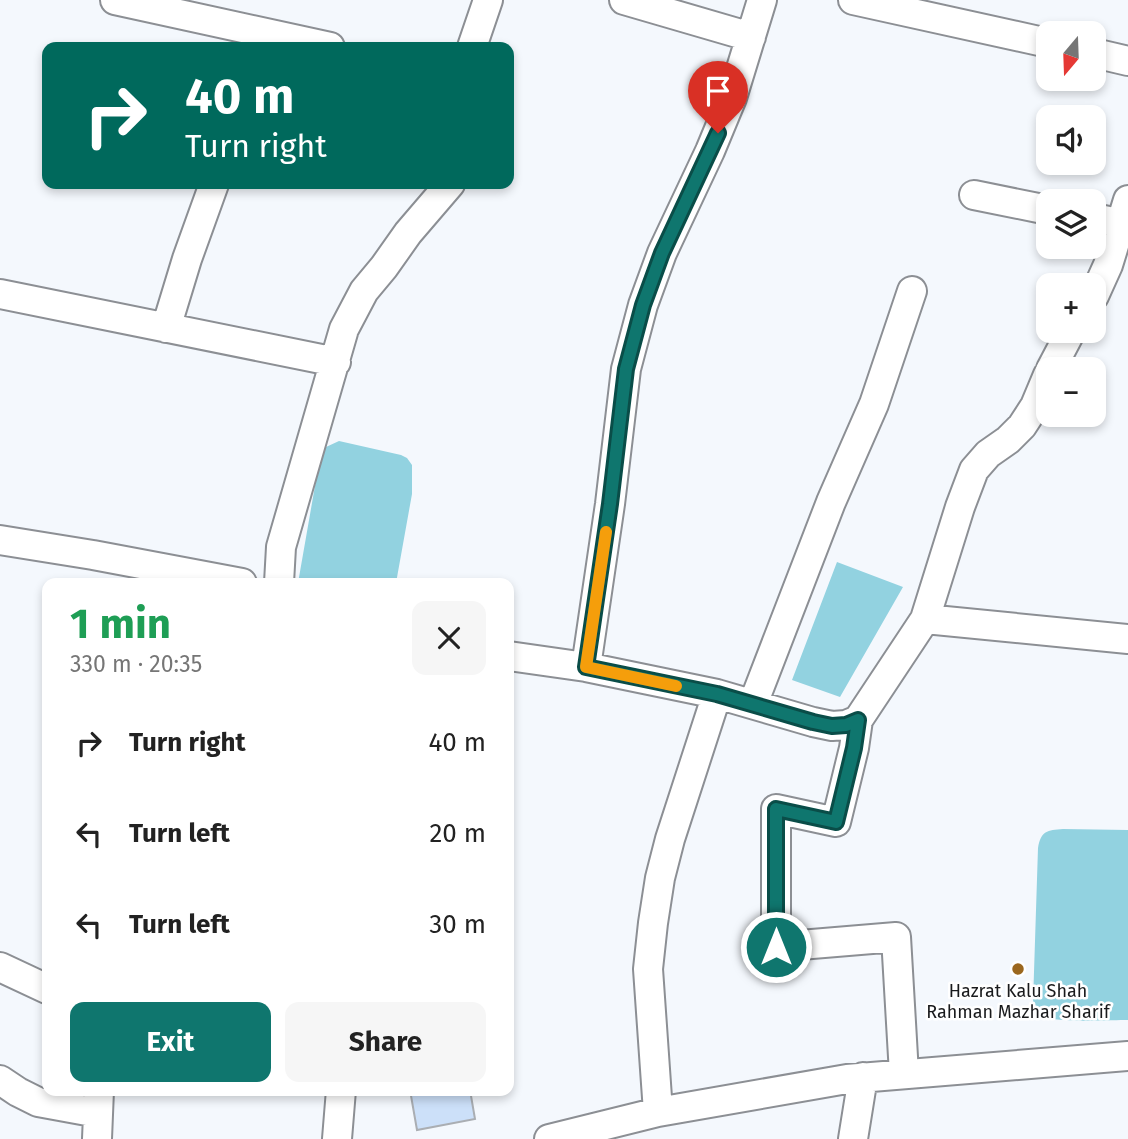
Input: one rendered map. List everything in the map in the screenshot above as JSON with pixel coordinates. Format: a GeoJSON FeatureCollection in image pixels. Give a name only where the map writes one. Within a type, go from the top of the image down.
{"type":"FeatureCollection","features":[{"type":"Feature","properties":{"kind":"street"},"geometry":{"type":"LineString","coordinates":[[115,0],[307,42]]}},
{"type":"Feature","properties":{"kind":"street"},"geometry":{"type":"LineString","coordinates":[[474,42],[488,0]]}},
{"type":"Feature","properties":{"kind":"street"},"geometry":{"type":"LineString","coordinates":[[624,0],[751,37]]}},
{"type":"Feature","properties":{"kind":"street"},"geometry":{"type":"LineString","coordinates":[[586,667],[610,504],[626,369],[643,305],[662,253],[732,98],[762,0]]}},
{"type":"Feature","properties":{"kind":"street"},"geometry":{"type":"LineString","coordinates":[[853,0],[1036,40]]}},
{"type":"Feature","properties":{"kind":"street"},"geometry":{"type":"LineString","coordinates":[[1106,56],[1128,61]]}},
{"type":"Feature","properties":{"kind":"street"},"geometry":{"type":"LineString","coordinates":[[166,328],[212,189]]}},
{"type":"Feature","properties":{"kind":"street"},"geometry":{"type":"LineString","coordinates":[[279,578],[281,547],[344,329],[364,290],[446,189]]}},
{"type":"Feature","properties":{"kind":"street"},"geometry":{"type":"LineString","coordinates":[[974,195],[1036,207]]}},
{"type":"Feature","properties":{"kind":"street"},"geometry":{"type":"LineString","coordinates":[[1104,273],[1118,217]]}},
{"type":"Feature","properties":{"kind":"street"},"geometry":{"type":"LineString","coordinates":[[753,704],[831,502],[874,404],[912,291]]}},
{"type":"Feature","properties":{"kind":"street"},"geometry":{"type":"LineString","coordinates":[[0,294],[336,362]]}},
{"type":"Feature","properties":{"kind":"street"},"geometry":{"type":"LineString","coordinates":[[904,1074],[896,937],[776,947],[776,809],[836,822],[858,720],[925,618],[974,470],[988,454],[1022,426],[1036,403]]}},
{"type":"Feature","properties":{"kind":"street"},"geometry":{"type":"LineString","coordinates":[[0,540],[215,578]]}},
{"type":"Feature","properties":{"kind":"street"},"geometry":{"type":"LineString","coordinates":[[925,618],[1128,639]]}},
{"type":"Feature","properties":{"kind":"street"},"geometry":{"type":"LineString","coordinates":[[514,657],[586,667],[717,694],[832,726],[846,725],[858,720]]}},
{"type":"Feature","properties":{"kind":"street"},"geometry":{"type":"LineString","coordinates":[[658,1112],[648,970],[653,923],[670,839],[717,694]]}},
{"type":"Feature","properties":{"kind":"street"},"geometry":{"type":"LineString","coordinates":[[0,967],[42,987]]}},
{"type":"Feature","properties":{"kind":"street"},"geometry":{"type":"LineString","coordinates":[[549,1139],[658,1112],[863,1077],[1128,1056]]}},
{"type":"Feature","properties":{"kind":"street"},"geometry":{"type":"LineString","coordinates":[[853,1139],[863,1077]]}},
{"type":"Feature","properties":{"kind":"street"},"geometry":{"type":"LineString","coordinates":[[0,1080],[38,1102],[98,1114]]}},
{"type":"Feature","properties":{"kind":"street"},"geometry":{"type":"LineString","coordinates":[[337,1139],[341,1096]]}},
{"type":"Feature","properties":{"kind":"water"},"geometry":{"type":"Polygon","coordinates":[[[339,441],[401,455],[412,465],[412,494],[397,578],[299,578],[319,463],[326,447],[339,441]]]}},
{"type":"Feature","properties":{"kind":"water"},"geometry":{"type":"Polygon","coordinates":[[[837,562],[903,587],[840,697],[792,680],[837,562]]]}},
{"type":"Feature","properties":{"kind":"water"},"geometry":{"type":"Polygon","coordinates":[[[1063,829],[1128,830],[1128,1020],[1058,1020],[1042,1016],[1034,1009],[1038,848],[1046,832],[1063,829]]]}},
{"type":"Feature","properties":{"kind":"building"},"geometry":{"type":"Polygon","coordinates":[[[411,1096],[471,1096],[475,1119],[417,1130],[411,1096]]]}},
{"type":"Feature","properties":{"kind":"slow traffic"},"geometry":{"type":"LineString","coordinates":[[606,532],[586,667],[676,686]]}},
{"type":"Feature","properties":{"kind":"place","name":"Hazrat Kalu Shah Rahman Mazhar Sharif"},"geometry":{"type":"Point","coordinates":[1018,969]}},
{"type":"Feature","properties":{"kind":"route"},"geometry":{"type":"LineString","coordinates":[[718,133],[662,253],[643,305],[626,369],[610,504],[586,667],[717,694],[832,726],[846,725],[858,720],[836,822],[776,809],[776,947]]}}]}
